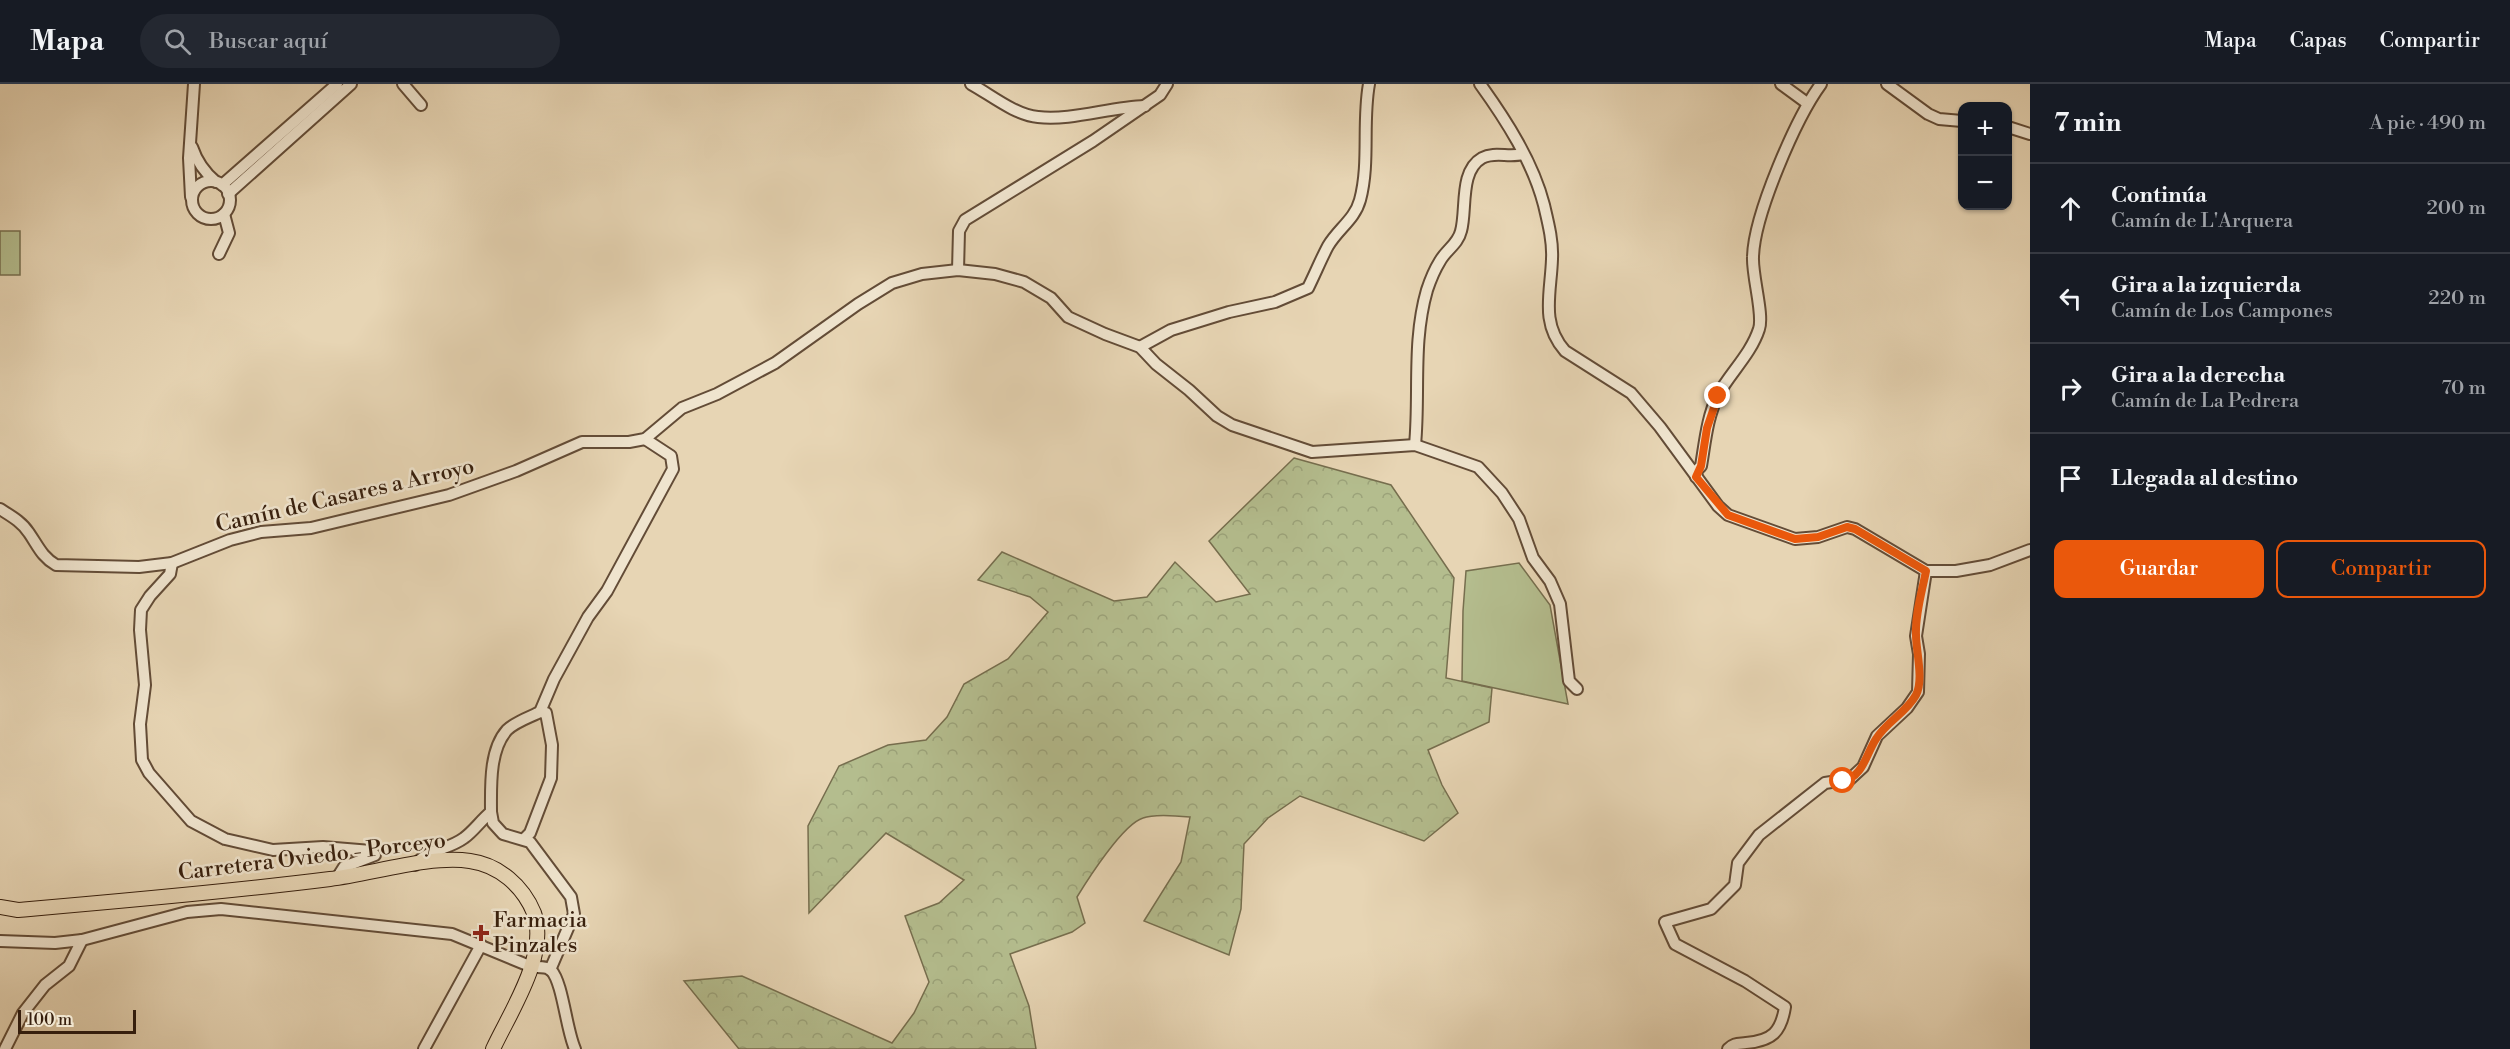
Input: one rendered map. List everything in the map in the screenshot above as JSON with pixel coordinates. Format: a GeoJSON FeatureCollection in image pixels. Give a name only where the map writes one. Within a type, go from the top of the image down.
{"type":"FeatureCollection","features":[{"type":"Feature","properties":{"kind":"main road","name":"Carretera Oviedo - Porceyo"},"geometry":{"type":"LineString","coordinates":[[0,907],[18,910],[235,890],[337,878],[454,860],[471,861],[498,870],[511,880],[521,891],[535,916],[536,950],[532,967],[493,1049]]}},
{"type":"Feature","properties":{"kind":"street"},"geometry":{"type":"LineString","coordinates":[[191,144],[196,159],[206,173],[222,187],[230,202],[224,214],[213,219],[201,217],[194,208],[191,198],[189,172],[194,84]]}},
{"type":"Feature","properties":{"kind":"street"},"geometry":{"type":"LineString","coordinates":[[222,187],[338,84]]}},
{"type":"Feature","properties":{"kind":"street"},"geometry":{"type":"LineString","coordinates":[[222,187],[351,84]]}},
{"type":"Feature","properties":{"kind":"street"},"geometry":{"type":"LineString","coordinates":[[403,84],[421,105]]}},
{"type":"Feature","properties":{"kind":"street"},"geometry":{"type":"LineString","coordinates":[[971,84],[1017,110],[1037,118],[1120,106],[1145,106]]}},
{"type":"Feature","properties":{"kind":"street"},"geometry":{"type":"LineString","coordinates":[[958,270],[959,231],[965,220],[1145,106],[1160,95],[1167,84]]}},
{"type":"Feature","properties":{"kind":"street"},"geometry":{"type":"LineString","coordinates":[[1140,347],[1171,330],[1229,312],[1275,302],[1308,288],[1329,244],[1349,222],[1360,202],[1364,178],[1366,102],[1369,84]]}},
{"type":"Feature","properties":{"kind":"street"},"geometry":{"type":"LineString","coordinates":[[1480,84],[1503,115],[1537,184],[1551,238],[1552,258],[1547,310],[1549,324],[1557,342],[1564,351],[1630,393],[1660,427],[1696,477],[1728,515],[1795,539],[1818,537],[1847,527],[1855,529],[1926,571],[1956,571],[1990,566],[2030,550]]}},
{"type":"Feature","properties":{"kind":"street"},"geometry":{"type":"LineString","coordinates":[[1781,84],[1807,103]]}},
{"type":"Feature","properties":{"kind":"street"},"geometry":{"type":"LineString","coordinates":[[1696,477],[1701,466],[1707,428],[1718,396],[1740,365],[1759,329],[1761,317],[1754,284],[1753,265],[1755,237],[1775,177],[1807,103],[1821,84]]}},
{"type":"Feature","properties":{"kind":"street"},"geometry":{"type":"LineString","coordinates":[[1887,84],[1928,114],[1958,120]]}},
{"type":"Feature","properties":{"kind":"street"},"geometry":{"type":"LineString","coordinates":[[2012,128],[2030,134]]}},
{"type":"Feature","properties":{"kind":"street"},"geometry":{"type":"LineString","coordinates":[[1415,446],[1418,417],[1415,368],[1421,315],[1428,288],[1440,260],[1455,244],[1461,232],[1468,177],[1473,166],[1482,158],[1493,155],[1522,154]]}},
{"type":"Feature","properties":{"kind":"street"},"geometry":{"type":"LineString","coordinates":[[191,198],[198,186],[210,181],[222,187]]}},
{"type":"Feature","properties":{"kind":"street"},"geometry":{"type":"LineString","coordinates":[[219,254],[229,233],[224,214]]}},
{"type":"Feature","properties":{"kind":"street"},"geometry":{"type":"LineString","coordinates":[[540,712],[554,679],[588,617],[607,591],[673,469],[671,456],[645,439],[682,408],[717,394],[775,363],[858,304],[892,283],[922,274],[958,270],[995,274],[1024,282],[1051,298],[1068,316],[1105,334],[1140,347],[1216,417],[1264,436],[1312,452],[1415,446],[1478,467],[1502,493],[1519,519],[1533,558],[1550,581],[1560,604],[1569,681],[1577,689]]}},
{"type":"Feature","properties":{"kind":"street","name":"Camín de Casares a Arroyo"},"geometry":{"type":"LineString","coordinates":[[0,509],[16,518],[29,532],[45,559],[56,565],[139,567],[172,563],[230,540],[261,532],[311,528],[449,495],[516,471],[582,442],[629,442],[645,439]]}},
{"type":"Feature","properties":{"kind":"street"},"geometry":{"type":"LineString","coordinates":[[172,563],[170,574],[141,610],[140,630],[145,685],[140,724],[142,760],[149,773],[191,821],[225,839],[273,850],[323,848],[371,851],[375,855],[344,867],[337,878]]}},
{"type":"Feature","properties":{"kind":"street"},"geometry":{"type":"LineString","coordinates":[[1728,1049],[1733,1044],[1766,1039],[1777,1032],[1782,1024],[1785,1007],[1745,981],[1675,944],[1665,922],[1711,909],[1735,885],[1738,862],[1759,835],[1825,783],[1850,779],[1863,767],[1877,736],[1907,708],[1918,692],[1917,627],[1926,571]]}},
{"type":"Feature","properties":{"kind":"street"},"geometry":{"type":"LineString","coordinates":[[524,839],[530,833],[551,778],[552,745],[546,713],[540,712],[508,729],[499,743],[490,786],[491,812],[493,823],[503,834],[530,842],[571,897],[574,914],[550,970]]}},
{"type":"Feature","properties":{"kind":"street"},"geometry":{"type":"LineString","coordinates":[[415,865],[423,855],[466,837],[491,812]]}},
{"type":"Feature","properties":{"kind":"street"},"geometry":{"type":"LineString","coordinates":[[0,941],[55,943],[82,940],[187,912],[212,909],[453,934],[532,967],[541,966],[550,970],[559,987],[569,1037],[575,1049]]}},
{"type":"Feature","properties":{"kind":"street"},"geometry":{"type":"LineString","coordinates":[[11,1047],[23,1013],[45,985],[69,966],[82,940]]}},
{"type":"Feature","properties":{"kind":"street"},"geometry":{"type":"LineString","coordinates":[[424,1049],[481,945]]}},
{"type":"Feature","properties":{"kind":"green space"},"geometry":{"type":"Polygon","coordinates":[[[0,231],[20,231],[20,275],[0,275],[0,231]]]}},
{"type":"Feature","properties":{"kind":"green space"},"geometry":{"type":"Polygon","coordinates":[[[1294,458],[1391,485],[1454,578],[1446,678],[1492,688],[1489,722],[1428,750],[1442,785],[1458,813],[1424,841],[1300,796],[1268,818],[1244,844],[1241,909],[1229,955],[1144,921],[1181,862],[1190,817],[1143,818],[1135,822],[1116,841],[1077,897],[1085,923],[1072,932],[1010,954],[1029,1006],[1036,1049],[739,1049],[684,981],[742,976],[892,1043],[914,1013],[929,982],[905,916],[939,903],[964,880],[886,833],[809,913],[808,826],[839,766],[888,745],[926,740],[947,717],[964,684],[1008,659],[1048,612],[1030,597],[978,580],[1002,552],[1114,601],[1147,597],[1175,562],[1216,602],[1250,594],[1209,541],[1294,458]]]}},
{"type":"Feature","properties":{"kind":"green space"},"geometry":{"type":"Polygon","coordinates":[[[1519,563],[1550,605],[1568,704],[1462,681],[1466,571],[1519,563]]]}},
{"type":"Feature","properties":{"kind":"place","name":"Farmacia Pinzales"},"geometry":{"type":"Point","coordinates":[481,933]}},
{"type":"Feature","properties":{"kind":"route"},"geometry":{"type":"LineString","coordinates":[[1718,396],[1707,428],[1701,466],[1697,470],[1696,477],[1718,506],[1728,515],[1795,539],[1818,537],[1847,527],[1855,529],[1926,571],[1917,617],[1918,692],[1907,708],[1877,736],[1863,767],[1850,779],[1843,781]]}}]}
